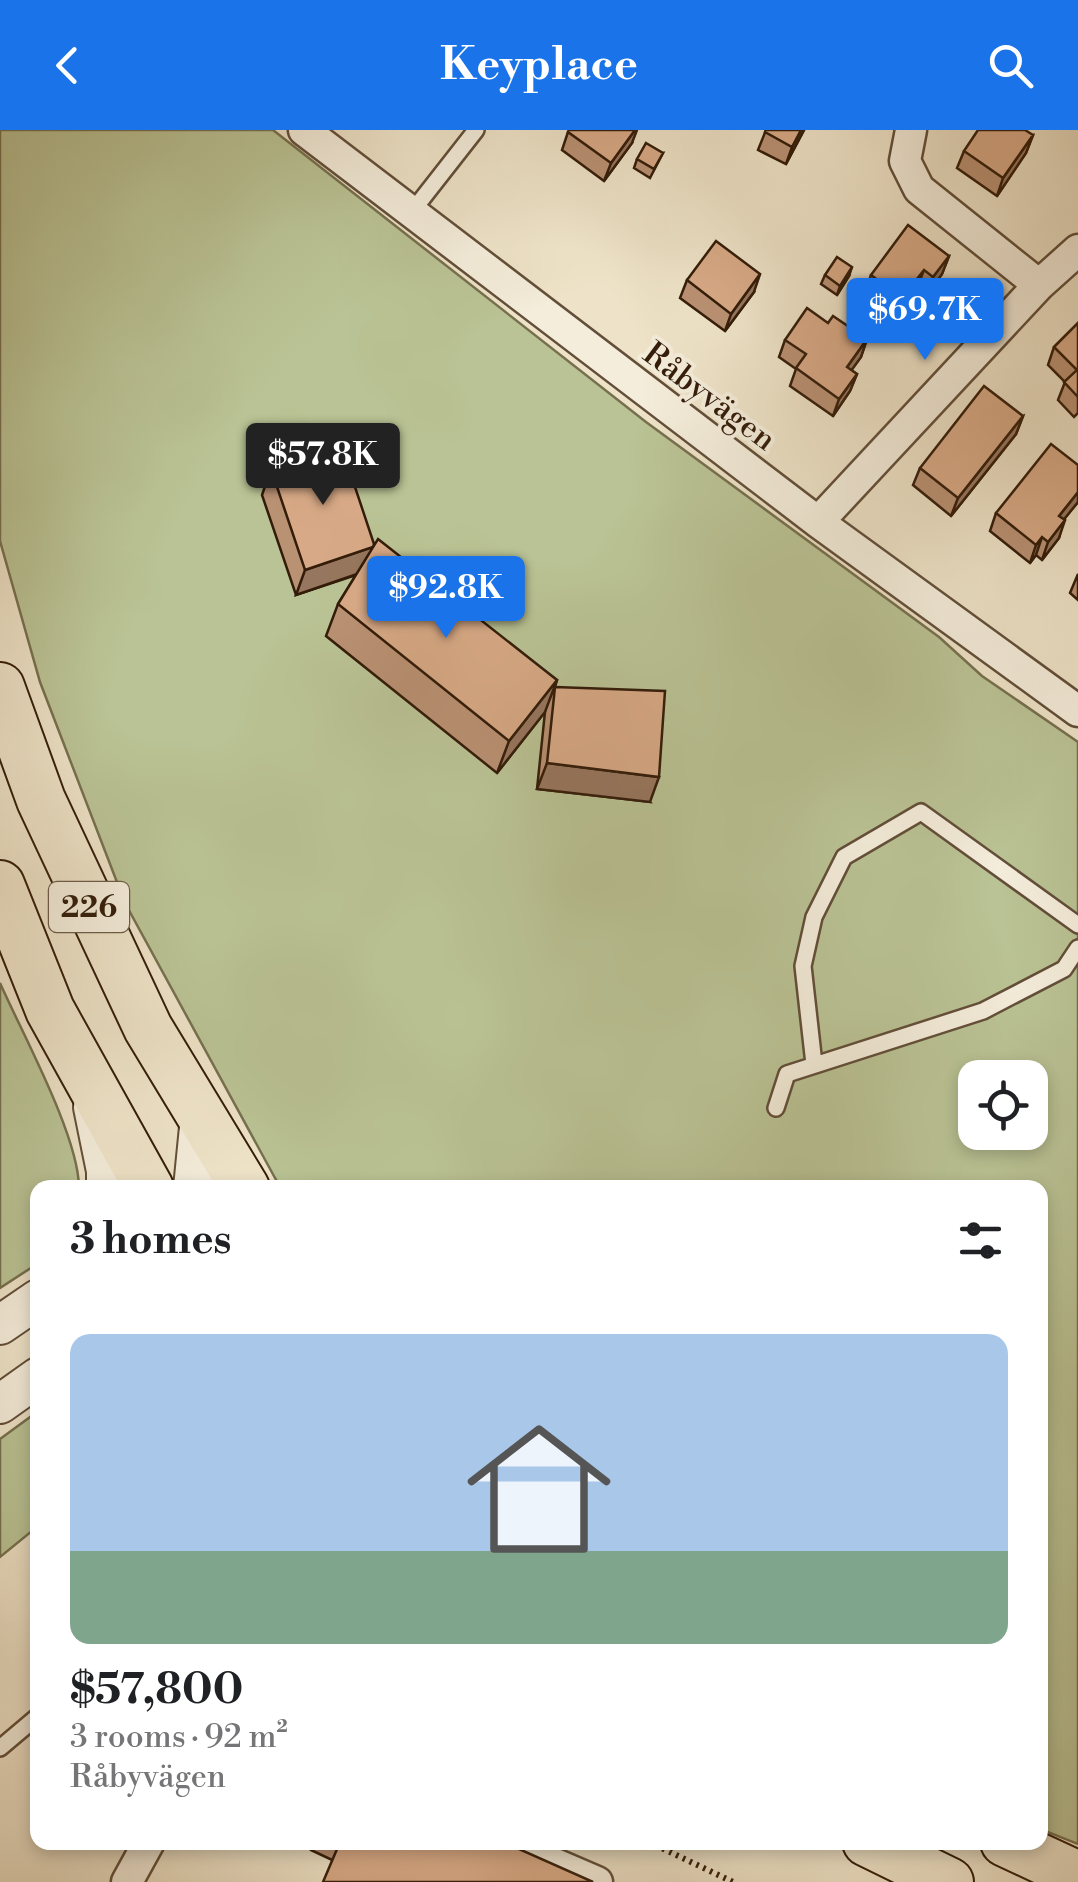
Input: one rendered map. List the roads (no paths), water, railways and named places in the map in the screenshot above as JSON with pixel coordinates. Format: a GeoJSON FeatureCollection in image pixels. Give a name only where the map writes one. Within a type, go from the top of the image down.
{"type":"FeatureCollection","features":[{"type":"Feature","properties":{"kind":"main road","name":"226"},"geometry":{"type":"LineString","coordinates":[[0,687],[41,800],[92,913],[148,1028],[240,1180]]}},
{"type":"Feature","properties":{"kind":"main road","name":"226"},"geometry":{"type":"LineString","coordinates":[[0,885],[50,1010],[144,1180]]}},
{"type":"Feature","properties":{"kind":"main road"},"geometry":{"type":"LineString","coordinates":[[883,1850],[949,1882]]}},
{"type":"Feature","properties":{"kind":"main road"},"geometry":{"type":"LineString","coordinates":[[1022,1850],[1078,1876]]}},
{"type":"Feature","properties":{"kind":"street","name":"Råbyvägen"},"geometry":{"type":"LineString","coordinates":[[304,130],[818,522],[1078,711]]}},
{"type":"Feature","properties":{"kind":"street"},"geometry":{"type":"LineString","coordinates":[[911,130],[905,161],[919,190],[1039,285]]}},
{"type":"Feature","properties":{"kind":"street"},"geometry":{"type":"LineString","coordinates":[[818,522],[1039,285],[1078,250]]}},
{"type":"Feature","properties":{"kind":"street"},"geometry":{"type":"LineString","coordinates":[[88,1080],[106,1180]]}},
{"type":"Feature","properties":{"kind":"street"},"geometry":{"type":"LineString","coordinates":[[194,1180],[200,1117]]}},
{"type":"Feature","properties":{"kind":"street"},"geometry":{"type":"LineString","coordinates":[[0,1325],[30,1304]]}},
{"type":"Feature","properties":{"kind":"street"},"geometry":{"type":"LineString","coordinates":[[0,1404],[30,1383]]}},
{"type":"Feature","properties":{"kind":"street"},"geometry":{"type":"LineString","coordinates":[[127,1882],[145,1850]]}},
{"type":"Feature","properties":{"kind":"street"},"geometry":{"type":"LineString","coordinates":[[523,1850],[597,1882]]}},
{"type":"Feature","properties":{"kind":"lane"},"geometry":{"type":"LineString","coordinates":[[411,213],[476,130]]}},
{"type":"Feature","properties":{"kind":"lane"},"geometry":{"type":"LineString","coordinates":[[814,1064],[803,966],[814,917],[844,856],[921,812],[1078,924]]}},
{"type":"Feature","properties":{"kind":"lane"},"geometry":{"type":"LineString","coordinates":[[776,1108],[786,1074],[983,1011],[1064,969],[1078,948]]}},
{"type":"Feature","properties":{"kind":"lane"},"geometry":{"type":"LineString","coordinates":[[0,1748],[30,1723]]}}]}
